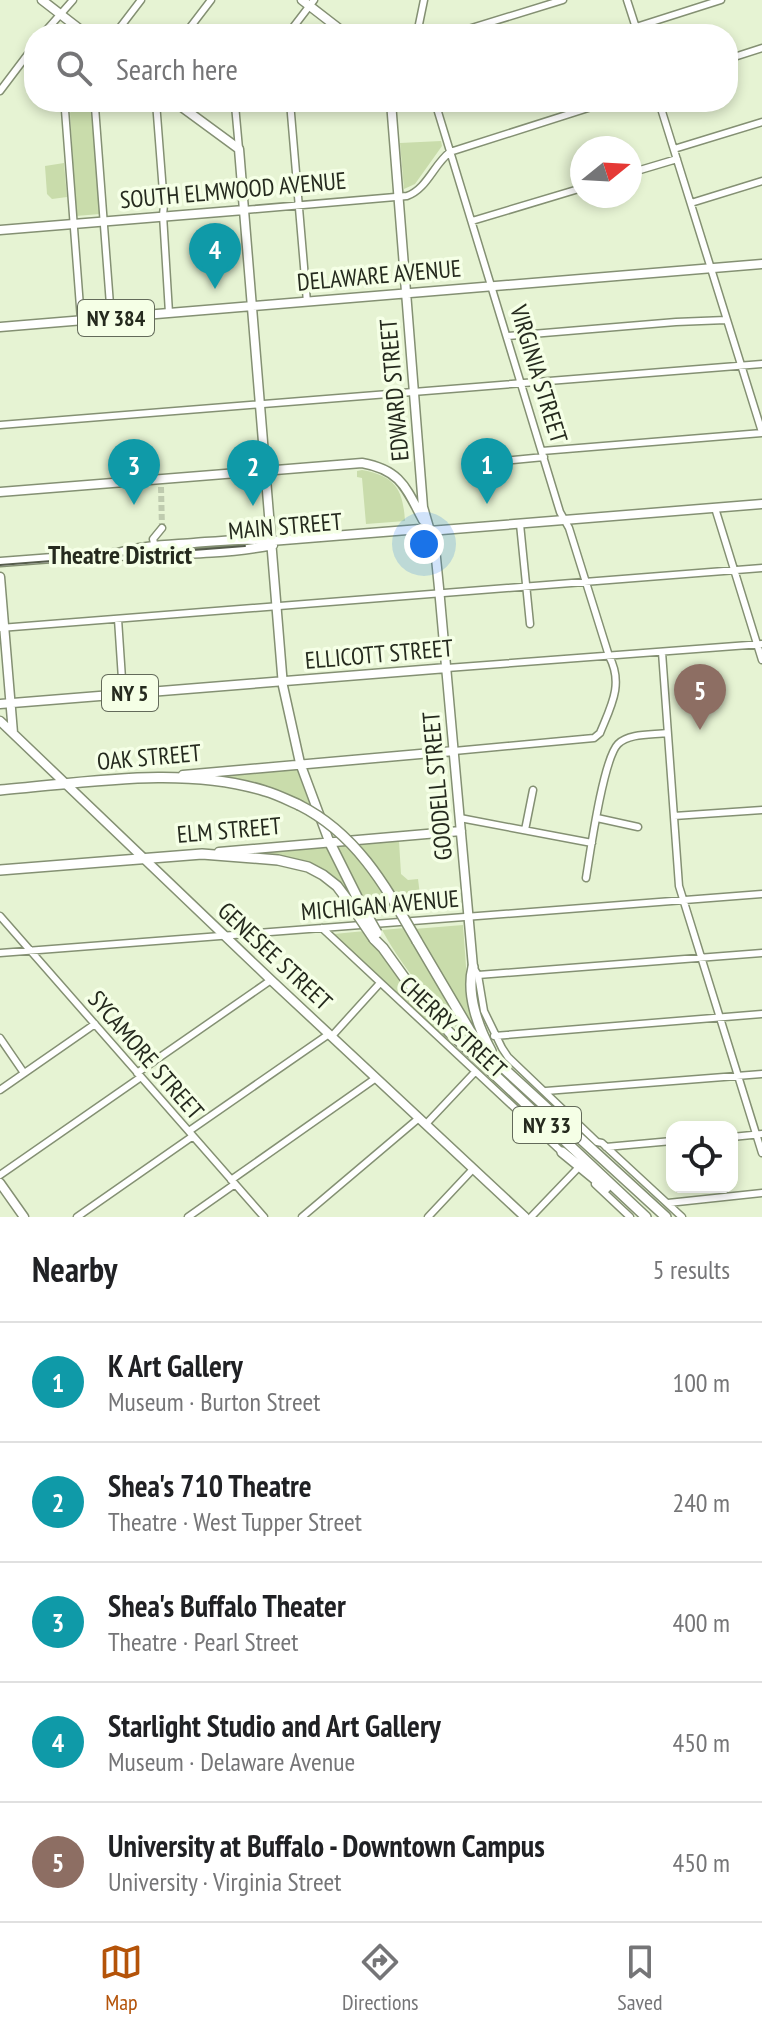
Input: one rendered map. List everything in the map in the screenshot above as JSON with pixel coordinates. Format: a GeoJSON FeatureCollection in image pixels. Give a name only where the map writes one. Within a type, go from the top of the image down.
{"type":"FeatureCollection","features":[{"type":"Feature","properties":{"kind":"highway","name":"OAK STREET"},"geometry":{"type":"LineString","coordinates":[[0,790],[162,777]]}},
{"type":"Feature","properties":{"kind":"highway"},"geometry":{"type":"LineString","coordinates":[[162,777],[225,782],[265,791],[299,805],[329,823],[353,844],[383,883],[470,1031],[488,1054],[512,1074]]}},
{"type":"Feature","properties":{"kind":"highway"},"geometry":{"type":"LineString","coordinates":[[329,841],[354,902]]}},
{"type":"Feature","properties":{"kind":"highway"},"geometry":{"type":"LineString","coordinates":[[202,854],[278,860],[308,867],[323,875],[354,902]]}},
{"type":"Feature","properties":{"kind":"highway","name":"ELM STREET"},"geometry":{"type":"LineString","coordinates":[[0,870],[202,854]]}},
{"type":"Feature","properties":{"kind":"highway","name":"NY 33"},"geometry":{"type":"LineString","coordinates":[[354,902],[374,939],[449,1032],[646,1217]]}},
{"type":"Feature","properties":{"kind":"highway","name":"NY 33"},"geometry":{"type":"LineString","coordinates":[[476,971],[471,971],[478,1023],[491,1051],[666,1217]]}},
{"type":"Feature","properties":{"kind":"highway"},"geometry":{"type":"LineString","coordinates":[[602,1144],[600,1147],[666,1217]]}},
{"type":"Feature","properties":{"kind":"highway"},"geometry":{"type":"LineString","coordinates":[[562,1152],[638,1217]]}},
{"type":"Feature","properties":{"kind":"main road"},"geometry":{"type":"LineString","coordinates":[[42,0],[73,24]]}},
{"type":"Feature","properties":{"kind":"main road"},"geometry":{"type":"LineString","coordinates":[[309,2],[329,24]]}},
{"type":"Feature","properties":{"kind":"main road"},"geometry":{"type":"LineString","coordinates":[[189,112],[239,149],[283,681],[300,763],[329,841]]}},
{"type":"Feature","properties":{"kind":"main road","name":"EDWARD STREET"},"geometry":{"type":"LineString","coordinates":[[392,112],[423,507],[429,531]]}},
{"type":"Feature","properties":{"kind":"main road","name":"SOUTH ELMWOOD AVENUE"},"geometry":{"type":"LineString","coordinates":[[0,230],[244,210]]}},
{"type":"Feature","properties":{"kind":"main road","name":"DELAWARE AVENUE"},"geometry":{"type":"LineString","coordinates":[[0,327],[762,264]]}},
{"type":"Feature","properties":{"kind":"main road"},"geometry":{"type":"LineString","coordinates":[[0,492],[160,483],[265,470],[362,463],[386,469],[404,485],[429,531]]}},
{"type":"Feature","properties":{"kind":"main road"},"geometry":{"type":"LineString","coordinates":[[271,543],[762,504]]}},
{"type":"Feature","properties":{"kind":"main road","name":"GOODELL STREET"},"geometry":{"type":"LineString","coordinates":[[429,531],[435,548],[440,594],[476,971]]}},
{"type":"Feature","properties":{"kind":"main road","name":"MAIN STREET"},"geometry":{"type":"LineString","coordinates":[[0,564],[118,553],[153,546],[246,540],[271,543]]}},
{"type":"Feature","properties":{"kind":"main road","name":"MAIN STREET"},"geometry":{"type":"LineString","coordinates":[[0,564],[118,556],[170,556],[245,550],[271,543]]}},
{"type":"Feature","properties":{"kind":"main road"},"geometry":{"type":"LineString","coordinates":[[0,577],[13,733]]}},
{"type":"Feature","properties":{"kind":"main road","name":"ELLICOTT STREET"},"geometry":{"type":"LineString","coordinates":[[0,704],[447,668]]}},
{"type":"Feature","properties":{"kind":"main road","name":"GENESEE STREET"},"geometry":{"type":"LineString","coordinates":[[0,721],[224,936],[528,1217]]}},
{"type":"Feature","properties":{"kind":"main road","name":"OAK STREET"},"geometry":{"type":"LineString","coordinates":[[162,777],[454,751]]}},
{"type":"Feature","properties":{"kind":"main road","name":"ELM STREET"},"geometry":{"type":"LineString","coordinates":[[202,854],[461,831]]}},
{"type":"Feature","properties":{"kind":"main road"},"geometry":{"type":"LineString","coordinates":[[0,1183],[24,1217]]}},
{"type":"Feature","properties":{"kind":"street"},"geometry":{"type":"LineString","coordinates":[[51,24],[73,0]]}},
{"type":"Feature","properties":{"kind":"street"},"geometry":{"type":"LineString","coordinates":[[123,24],[141,0]]}},
{"type":"Feature","properties":{"kind":"street"},"geometry":{"type":"LineString","coordinates":[[193,24],[211,0]]}},
{"type":"Feature","properties":{"kind":"street"},"geometry":{"type":"LineString","coordinates":[[419,24],[424,0]]}},
{"type":"Feature","properties":{"kind":"street"},"geometry":{"type":"LineString","coordinates":[[481,24],[542,3],[563,0]]}},
{"type":"Feature","properties":{"kind":"street"},"geometry":{"type":"LineString","coordinates":[[627,0],[635,24]]}},
{"type":"Feature","properties":{"kind":"street"},"geometry":{"type":"LineString","coordinates":[[654,24],[721,0]]}},
{"type":"Feature","properties":{"kind":"street"},"geometry":{"type":"LineString","coordinates":[[295,24],[309,2]]}},
{"type":"Feature","properties":{"kind":"street"},"geometry":{"type":"LineString","coordinates":[[738,56],[762,48]]}},
{"type":"Feature","properties":{"kind":"street"},"geometry":{"type":"LineString","coordinates":[[0,91],[24,59]]}},
{"type":"Feature","properties":{"kind":"street"},"geometry":{"type":"LineString","coordinates":[[65,112],[81,320]]}},
{"type":"Feature","properties":{"kind":"street"},"geometry":{"type":"LineString","coordinates":[[95,112],[111,318]]}},
{"type":"Feature","properties":{"kind":"street"},"geometry":{"type":"LineString","coordinates":[[157,112],[169,313]]}},
{"type":"Feature","properties":{"kind":"street"},"geometry":{"type":"LineString","coordinates":[[236,112],[239,149]]}},
{"type":"Feature","properties":{"kind":"street"},"geometry":{"type":"LineString","coordinates":[[291,112],[307,302]]}},
{"type":"Feature","properties":{"kind":"street","name":"VIRGINIA STREET"},"geometry":{"type":"LineString","coordinates":[[438,112],[560,512],[587,583],[617,684],[600,733],[594,738],[454,751]]}},
{"type":"Feature","properties":{"kind":"street"},"geometry":{"type":"LineString","coordinates":[[450,152],[576,112]]}},
{"type":"Feature","properties":{"kind":"street"},"geometry":{"type":"LineString","coordinates":[[474,464],[543,454],[762,433],[662,112]]}},
{"type":"Feature","properties":{"kind":"street"},"geometry":{"type":"LineString","coordinates":[[674,149],[762,122]]}},
{"type":"Feature","properties":{"kind":"street","name":"SOUTH ELMWOOD AVENUE"},"geometry":{"type":"LineString","coordinates":[[244,210],[413,194],[450,152]]}},
{"type":"Feature","properties":{"kind":"street"},"geometry":{"type":"LineString","coordinates":[[642,169],[677,159]]}},
{"type":"Feature","properties":{"kind":"street"},"geometry":{"type":"LineString","coordinates":[[691,203],[762,181]]}},
{"type":"Feature","properties":{"kind":"street"},"geometry":{"type":"LineString","coordinates":[[472,221],[570,192]]}},
{"type":"Feature","properties":{"kind":"street"},"geometry":{"type":"LineString","coordinates":[[507,336],[726,320]]}},
{"type":"Feature","properties":{"kind":"street"},"geometry":{"type":"LineString","coordinates":[[0,425],[762,364]]}},
{"type":"Feature","properties":{"kind":"street"},"geometry":{"type":"LineString","coordinates":[[715,508],[760,644],[762,660]]}},
{"type":"Feature","properties":{"kind":"street"},"geometry":{"type":"LineString","coordinates":[[520,524],[530,624]]}},
{"type":"Feature","properties":{"kind":"street"},"geometry":{"type":"LineString","coordinates":[[154,543],[153,539],[162,528]]}},
{"type":"Feature","properties":{"kind":"street"},"geometry":{"type":"LineString","coordinates":[[2,628],[762,568]]}},
{"type":"Feature","properties":{"kind":"street"},"geometry":{"type":"LineString","coordinates":[[118,619],[123,694]]}},
{"type":"Feature","properties":{"kind":"street","name":"ELLICOTT STREET"},"geometry":{"type":"LineString","coordinates":[[447,668],[760,644]]}},
{"type":"Feature","properties":{"kind":"street"},"geometry":{"type":"LineString","coordinates":[[662,652],[679,886],[759,1134],[762,1153]]}},
{"type":"Feature","properties":{"kind":"street"},"geometry":{"type":"LineString","coordinates":[[586,878],[612,753],[619,743],[630,738],[667,733]]}},
{"type":"Feature","properties":{"kind":"street"},"geometry":{"type":"LineString","coordinates":[[525,830],[533,790]]}},
{"type":"Feature","properties":{"kind":"street"},"geometry":{"type":"LineString","coordinates":[[674,816],[762,810]]}},
{"type":"Feature","properties":{"kind":"street"},"geometry":{"type":"LineString","coordinates":[[460,818],[592,843]]}},
{"type":"Feature","properties":{"kind":"street"},"geometry":{"type":"LineString","coordinates":[[597,818],[638,827]]}},
{"type":"Feature","properties":{"kind":"street","name":"MICHIGAN AVENUE"},"geometry":{"type":"LineString","coordinates":[[0,953],[762,894]]}},
{"type":"Feature","properties":{"kind":"street","name":"SYCAMORE STREET"},"geometry":{"type":"LineString","coordinates":[[0,916],[264,1217]]}},
{"type":"Feature","properties":{"kind":"street","name":"CHERRY STREET"},"geometry":{"type":"LineString","coordinates":[[322,928],[630,1217]]}},
{"type":"Feature","properties":{"kind":"street"},"geometry":{"type":"LineString","coordinates":[[476,971],[762,953]]}},
{"type":"Feature","properties":{"kind":"street","name":"GOODELL STREET"},"geometry":{"type":"LineString","coordinates":[[476,971],[484,1011],[494,1036]]}},
{"type":"Feature","properties":{"kind":"street"},"geometry":{"type":"LineString","coordinates":[[0,1175],[271,980]]}},
{"type":"Feature","properties":{"kind":"street"},"geometry":{"type":"LineString","coordinates":[[77,1217],[330,1035],[380,983]]}},
{"type":"Feature","properties":{"kind":"street"},"geometry":{"type":"LineString","coordinates":[[691,1200],[683,1217],[508,1057],[494,1036],[762,1014]]}},
{"type":"Feature","properties":{"kind":"street"},"geometry":{"type":"LineString","coordinates":[[0,1090],[95,1024]]}},
{"type":"Feature","properties":{"kind":"street"},"geometry":{"type":"LineString","coordinates":[[0,1038],[24,1073]]}},
{"type":"Feature","properties":{"kind":"street"},"geometry":{"type":"LineString","coordinates":[[302,1217],[422,1121],[475,1072]]}},
{"type":"Feature","properties":{"kind":"street"},"geometry":{"type":"LineString","coordinates":[[546,1091],[762,1074]]}},
{"type":"Feature","properties":{"kind":"street"},"geometry":{"type":"LineString","coordinates":[[188,1217],[376,1078]]}},
{"type":"Feature","properties":{"kind":"street"},"geometry":{"type":"LineString","coordinates":[[738,1136],[759,1134]]}},
{"type":"Feature","properties":{"kind":"street"},"geometry":{"type":"LineString","coordinates":[[602,1144],[666,1141]]}},
{"type":"Feature","properties":{"kind":"street"},"geometry":{"type":"LineString","coordinates":[[528,1217],[578,1168]]}},
{"type":"Feature","properties":{"kind":"street"},"geometry":{"type":"LineString","coordinates":[[428,1217],[473,1169]]}},
{"type":"Feature","properties":{"kind":"street"},"geometry":{"type":"LineString","coordinates":[[668,1203],[762,1193]]}},
{"type":"Feature","properties":{"kind":"green space"},"geometry":{"type":"Polygon","coordinates":[[[92,112],[100,214],[76,216],[70,113],[92,112]]]}},
{"type":"Feature","properties":{"kind":"green space"},"geometry":{"type":"Polygon","coordinates":[[[441,141],[442,146],[415,184],[404,189],[400,143],[441,141]]]}},
{"type":"Feature","properties":{"kind":"green space"},"geometry":{"type":"Polygon","coordinates":[[[64,163],[67,197],[52,199],[47,194],[45,166],[64,163]]]}},
{"type":"Feature","properties":{"kind":"green space"},"geometry":{"type":"Polygon","coordinates":[[[357,471],[383,476],[396,486],[405,521],[366,524],[362,478],[357,477],[357,471]]]}},
{"type":"Feature","properties":{"kind":"green space"},"geometry":{"type":"Polygon","coordinates":[[[296,767],[310,805],[259,785],[205,776],[296,767]]]}},
{"type":"Feature","properties":{"kind":"green space"},"geometry":{"type":"Polygon","coordinates":[[[399,841],[401,874],[408,880],[418,879],[422,911],[406,913],[359,843],[399,841]]]}},
{"type":"Feature","properties":{"kind":"green space"},"geometry":{"type":"Polygon","coordinates":[[[347,845],[377,881],[395,913],[373,917],[357,891],[337,846],[347,845]]]}},
{"type":"Feature","properties":{"kind":"green space"},"geometry":{"type":"Polygon","coordinates":[[[327,847],[350,893],[328,874],[249,854],[327,847]]]}},
{"type":"Feature","properties":{"kind":"green space"},"geometry":{"type":"Polygon","coordinates":[[[463,925],[468,994],[480,1037],[414,929],[463,925]]]}},
{"type":"Feature","properties":{"kind":"green space"},"geometry":{"type":"Polygon","coordinates":[[[405,928],[479,1051],[414,979],[382,930],[405,928]]]}},
{"type":"Feature","properties":{"kind":"green space"},"geometry":{"type":"Polygon","coordinates":[[[365,931],[421,1008],[464,1057],[334,934],[365,931]]]}},
{"type":"Feature","properties":{"kind":"tunnel"},"geometry":{"type":"LineString","coordinates":[[161,487],[162,528]]}},
{"type":"Feature","properties":{"kind":"tram line"},"geometry":{"type":"LineString","coordinates":[[0,565],[245,546]]}},
{"type":"Feature","properties":{"kind":"place","name":"Starlight Studio and Art Gallery"},"geometry":{"type":"Point","coordinates":[215,289]}},
{"type":"Feature","properties":{"kind":"place","name":"K Art Gallery"},"geometry":{"type":"Point","coordinates":[487,504]}},
{"type":"Feature","properties":{"kind":"place","name":"Shea's Buffalo Theater"},"geometry":{"type":"Point","coordinates":[134,505]}},
{"type":"Feature","properties":{"kind":"place","name":"Shea's 710 Theatre"},"geometry":{"type":"Point","coordinates":[253,506]}},
{"type":"Feature","properties":{"kind":"place","name":"University at Buffalo - Downtown Campus"},"geometry":{"type":"Point","coordinates":[700,730]}},
{"type":"Feature","properties":{"kind":"district","name":"Theatre District"},"geometry":{"type":"Point","coordinates":[120,554]}}]}
